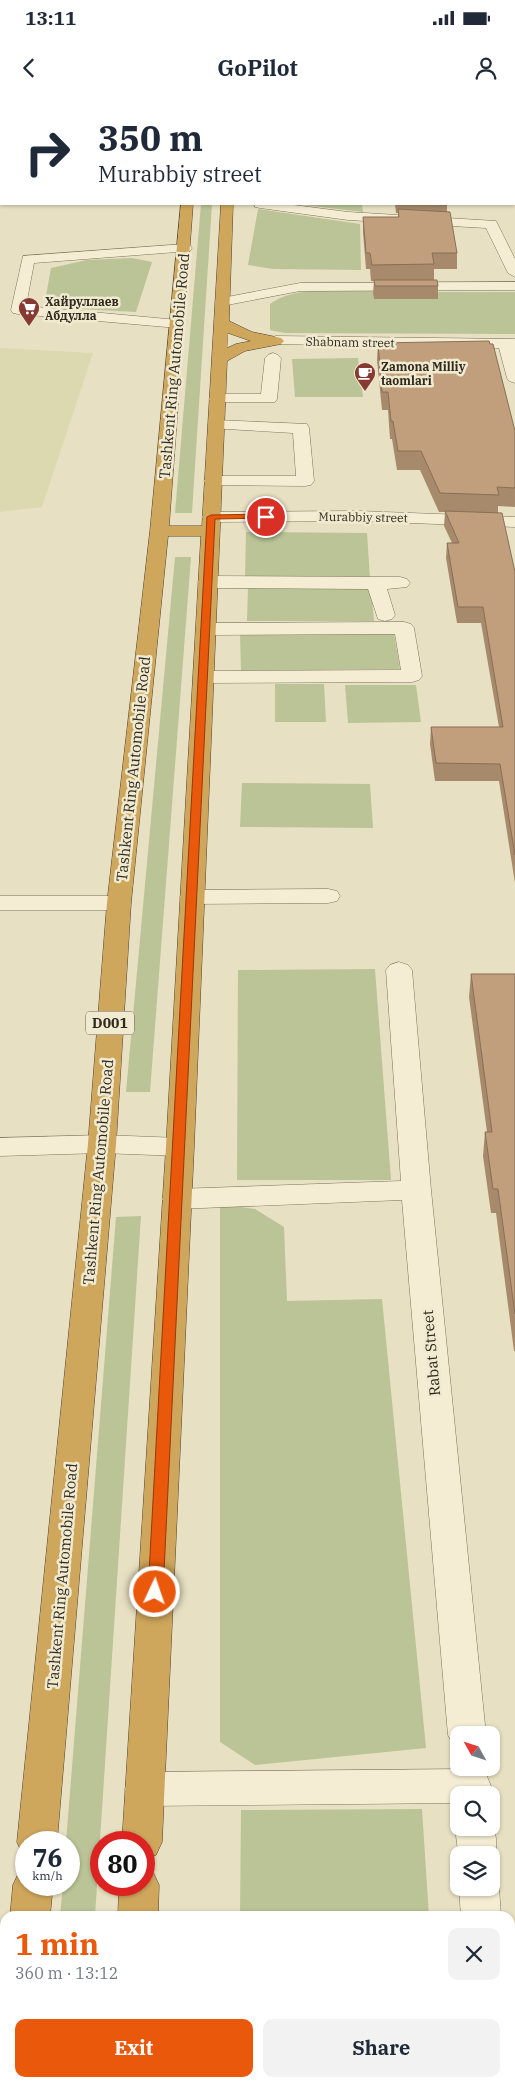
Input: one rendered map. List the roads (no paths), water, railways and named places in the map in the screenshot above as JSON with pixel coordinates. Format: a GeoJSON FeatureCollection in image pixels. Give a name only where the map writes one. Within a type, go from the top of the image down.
{"type":"FeatureCollection","features":[{"type":"Feature","properties":{"kind":"highway","name":"Tashkent Ring Automobile Road"},"geometry":{"type":"LineString","coordinates":[[38,1831],[102,1144],[119,902],[159,531],[188,205]]}},
{"type":"Feature","properties":{"kind":"highway"},"geometry":{"type":"LineString","coordinates":[[227,205],[228,328],[241,334],[276,341]]}},
{"type":"Feature","properties":{"kind":"highway"},"geometry":{"type":"LineString","coordinates":[[142,1831],[180,1147],[216,412],[219,359],[227,298]]}},
{"type":"Feature","properties":{"kind":"highway"},"geometry":{"type":"LineString","coordinates":[[219,359],[241,347],[276,341]]}},
{"type":"Feature","properties":{"kind":"highway"},"geometry":{"type":"LineString","coordinates":[[159,531],[211,524]]}},
{"type":"Feature","properties":{"kind":"highway"},"geometry":{"type":"LineString","coordinates":[[30,1911],[32,1896]]}},
{"type":"Feature","properties":{"kind":"highway"},"geometry":{"type":"LineString","coordinates":[[138,1911],[139,1896]]}},
{"type":"Feature","properties":{"kind":"street"},"geometry":{"type":"LineString","coordinates":[[267,205],[348,216],[491,224],[515,275],[279,276]]}},
{"type":"Feature","properties":{"kind":"street"},"geometry":{"type":"LineString","coordinates":[[390,205],[393,218]]}},
{"type":"Feature","properties":{"kind":"street"},"geometry":{"type":"LineString","coordinates":[[499,240],[515,242]]}},
{"type":"Feature","properties":{"kind":"street"},"geometry":{"type":"LineString","coordinates":[[178,324],[18,310],[28,259],[184,248]]}},
{"type":"Feature","properties":{"kind":"street"},"geometry":{"type":"LineString","coordinates":[[227,298],[300,286],[515,286]]}},
{"type":"Feature","properties":{"kind":"street","name":"Shabnam street"},"geometry":{"type":"LineString","coordinates":[[276,341],[510,344]]}},
{"type":"Feature","properties":{"kind":"street"},"geometry":{"type":"LineString","coordinates":[[510,344],[515,378]]}},
{"type":"Feature","properties":{"kind":"street"},"geometry":{"type":"LineString","coordinates":[[216,412],[269,399],[273,358]]}},
{"type":"Feature","properties":{"kind":"street"},"geometry":{"type":"LineString","coordinates":[[213,482],[305,482],[302,428],[216,412]]}},
{"type":"Feature","properties":{"kind":"street","name":"Murabbiy street"},"geometry":{"type":"LineString","coordinates":[[211,524],[358,516],[515,522]]}},
{"type":"Feature","properties":{"kind":"street"},"geometry":{"type":"LineString","coordinates":[[208,582],[400,583]]}},
{"type":"Feature","properties":{"kind":"street"},"geometry":{"type":"LineString","coordinates":[[376,583],[385,615]]}},
{"type":"Feature","properties":{"kind":"street"},"geometry":{"type":"LineString","coordinates":[[203,677],[412,676],[404,628],[206,629]]}},
{"type":"Feature","properties":{"kind":"street"},"geometry":{"type":"LineString","coordinates":[[192,896],[328,896]]}},
{"type":"Feature","properties":{"kind":"street"},"geometry":{"type":"LineString","coordinates":[[0,903],[119,902]]}},
{"type":"Feature","properties":{"kind":"street","name":"Rabat Street"},"geometry":{"type":"LineString","coordinates":[[399,970],[416,1190],[466,1726]]}},
{"type":"Feature","properties":{"kind":"street"},"geometry":{"type":"LineString","coordinates":[[0,1147],[102,1144],[180,1147]]}},
{"type":"Feature","properties":{"kind":"street"},"geometry":{"type":"LineString","coordinates":[[177,1199],[416,1190]]}},
{"type":"Feature","properties":{"kind":"street"},"geometry":{"type":"LineString","coordinates":[[144,1789],[471,1783]]}},
{"type":"Feature","properties":{"kind":"street"},"geometry":{"type":"LineString","coordinates":[[480,1896],[481,1911]]}},
{"type":"Feature","properties":{"kind":"place","name":"Хайруллаев Абдулла"},"geometry":{"type":"Point","coordinates":[29,327]}},
{"type":"Feature","properties":{"kind":"place","name":"Zamona Milliy taomlari"},"geometry":{"type":"Point","coordinates":[365,392]}}]}
